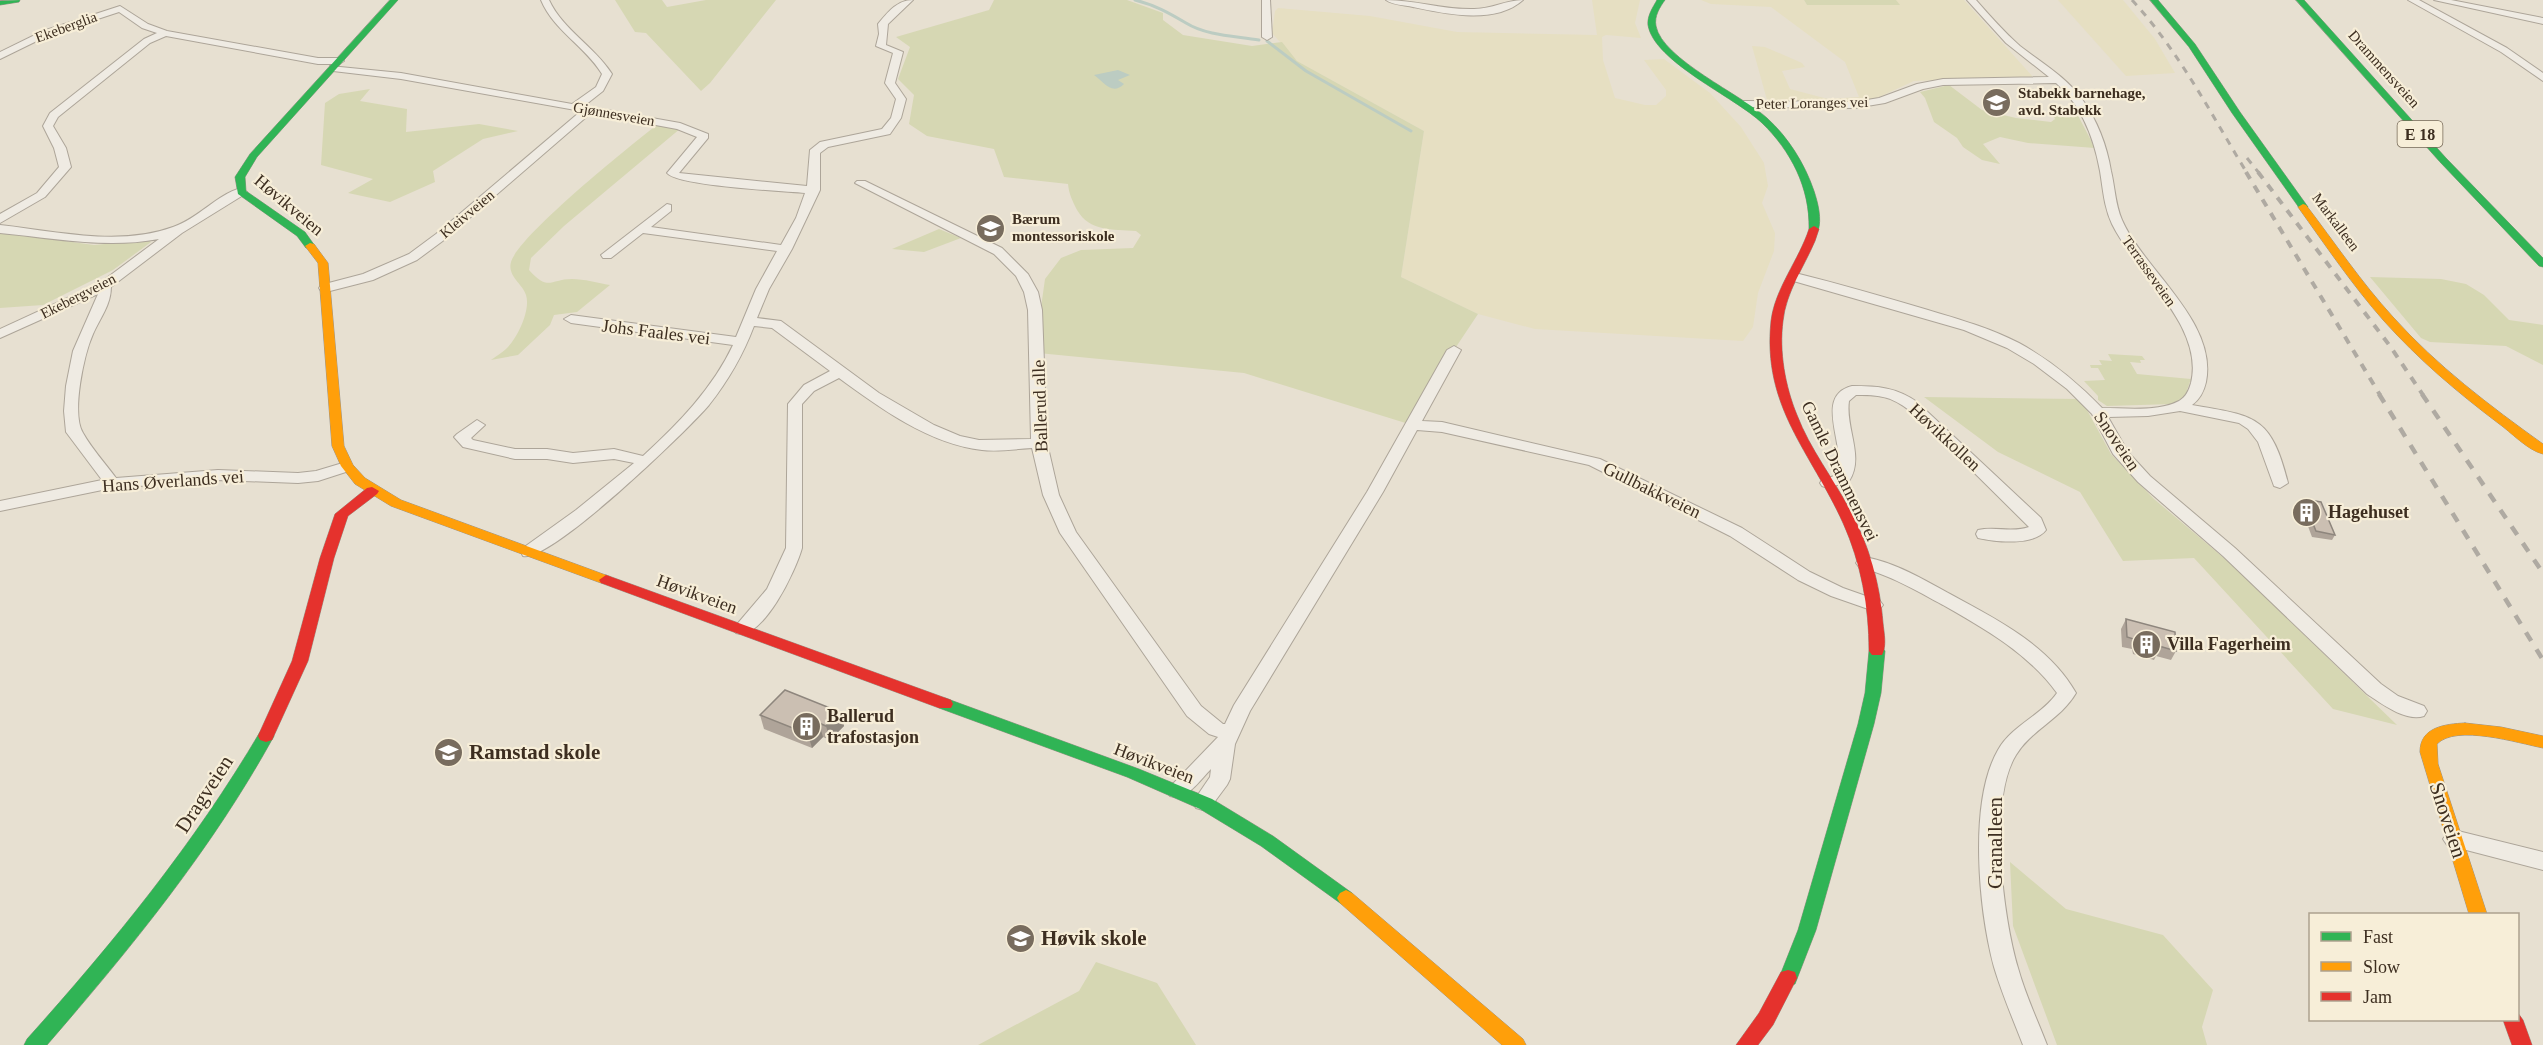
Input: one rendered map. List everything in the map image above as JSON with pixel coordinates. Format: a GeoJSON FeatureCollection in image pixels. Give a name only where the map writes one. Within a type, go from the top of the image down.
{"type":"FeatureCollection","features":[{"type":"Feature","properties":{"kind":"main road"},"geometry":{"type":"LineString","coordinates":[[0,3],[16,0]]}},
{"type":"Feature","properties":{"kind":"main road","name":"Høvikveien"},"geometry":{"type":"LineString","coordinates":[[394,0],[246,165],[239,183],[241,192],[292,226],[308,241],[322,263],[337,432],[341,455],[346,467],[359,482],[388,500],[1178,790],[1203,802],[1274,845],[1324,882],[1516,1045]]}},
{"type":"Feature","properties":{"kind":"main road","name":"Gamle Drammensvei"},"geometry":{"type":"LineString","coordinates":[[1661,0],[1655,10],[1652,25],[1660,42],[1678,60],[1761,118],[1777,135],[1797,166],[1812,200],[1814,228],[1795,277],[1783,300],[1779,315],[1779,355],[1784,393],[1799,434],[1828,483],[1865,562],[1874,605],[1877,657],[1872,699],[1817,890],[1795,963],[1781,995],[1764,1024],[1746,1045]]}},
{"type":"Feature","properties":{"kind":"main road","name":"Markalleen"},"geometry":{"type":"LineString","coordinates":[[2154,0],[2182,30],[2246,128],[2388,319],[2449,378],[2543,450]]}},
{"type":"Feature","properties":{"kind":"main road","name":"Drammensveien"},"geometry":{"type":"LineString","coordinates":[[2300,0],[2443,160],[2543,264]]}},
{"type":"Feature","properties":{"kind":"main road","name":"Drammensveien"},"geometry":{"type":"LineString","coordinates":[[2317,0],[2357,43]]}},
{"type":"Feature","properties":{"kind":"main road","name":"Dragveien"},"geometry":{"type":"LineString","coordinates":[[34,1045],[142,918],[233,792],[274,718],[295,674],[331,545],[340,527],[342,514],[372,491]]}},
{"type":"Feature","properties":{"kind":"main road"},"geometry":{"type":"LineString","coordinates":[[340,527],[388,500]]}},
{"type":"Feature","properties":{"kind":"main road","name":"Snoveien"},"geometry":{"type":"LineString","coordinates":[[2477,913],[2430,765],[2429,743],[2433,736],[2443,732],[2465,730],[2543,742]]}},
{"type":"Feature","properties":{"kind":"main road"},"geometry":{"type":"LineString","coordinates":[[2513,1021],[2522,1045]]}},
{"type":"Feature","properties":{"kind":"street"},"geometry":{"type":"LineString","coordinates":[[545,0],[552,15],[588,50],[607,74],[604,83],[591,96],[574,107]]}},
{"type":"Feature","properties":{"kind":"street","name":"Johs Faales vei"},"geometry":{"type":"LineString","coordinates":[[529,552],[608,494],[646,461],[695,411],[723,376],[750,322],[764,284],[796,233],[814,190],[816,171],[814,152],[824,144],[886,132],[896,118],[901,99],[890,82],[898,52],[881,46],[884,34],[883,24],[892,12],[909,0]]}},
{"type":"Feature","properties":{"kind":"street"},"geometry":{"type":"LineString","coordinates":[[1266,0],[1267,37]]}},
{"type":"Feature","properties":{"kind":"street"},"geometry":{"type":"LineString","coordinates":[[1390,0],[1471,12],[1496,9],[1519,0]]}},
{"type":"Feature","properties":{"kind":"street","name":"Terrasseveien"},"geometry":{"type":"LineString","coordinates":[[1971,0],[2013,45],[2067,88],[2082,107],[2105,163],[2109,196],[2117,222],[2134,252],[2192,335],[2198,352],[2198,385],[2190,400],[2182,406]]}},
{"type":"Feature","properties":{"kind":"street"},"geometry":{"type":"LineString","coordinates":[[2412,0],[2504,50],[2543,78]]}},
{"type":"Feature","properties":{"kind":"street"},"geometry":{"type":"LineString","coordinates":[[2438,0],[2543,21]]}},
{"type":"Feature","properties":{"kind":"street","name":"Ekeberglia"},"geometry":{"type":"LineString","coordinates":[[0,56],[46,33],[120,4],[145,26],[165,33]]}},
{"type":"Feature","properties":{"kind":"street","name":"Gjønnesveien"},"geometry":{"type":"LineString","coordinates":[[165,33],[338,62],[370,71],[680,126],[704,136],[678,165],[673,173],[675,175],[694,180],[814,190]]}},
{"type":"Feature","properties":{"kind":"street"},"geometry":{"type":"LineString","coordinates":[[0,219],[41,195],[65,167],[60,148],[48,126],[54,115],[147,41],[165,33]]}},
{"type":"Feature","properties":{"kind":"street","name":"Peter Loranges vei"},"geometry":{"type":"LineString","coordinates":[[1744,104],[1856,105],[1881,101],[1921,86],[1942,82],[2057,80]]}},
{"type":"Feature","properties":{"kind":"street","name":"Kleivveien"},"geometry":{"type":"LineString","coordinates":[[326,288],[368,277],[413,257],[440,237],[589,110]]}},
{"type":"Feature","properties":{"kind":"street","name":"Ballerud alle"},"geometry":{"type":"LineString","coordinates":[[861,183],[896,203],[998,251],[1022,274],[1031,292],[1035,310],[1039,443],[1051,495],[1068,533],[1132,627],[1194,711],[1228,739]]}},
{"type":"Feature","properties":{"kind":"street","name":"Ekebergveien"},"geometry":{"type":"LineString","coordinates":[[0,334],[105,286],[179,230],[241,192]]}},
{"type":"Feature","properties":{"kind":"street"},"geometry":{"type":"LineString","coordinates":[[606,255],[667,207]]}},
{"type":"Feature","properties":{"kind":"street"},"geometry":{"type":"LineString","coordinates":[[0,229],[120,240],[179,230]]}},
{"type":"Feature","properties":{"kind":"street"},"geometry":{"type":"LineString","coordinates":[[641,229],[786,249]]}},
{"type":"Feature","properties":{"kind":"street","name":"Snoveien"},"geometry":{"type":"LineString","coordinates":[[1795,277],[1928,314],[2012,345],[2039,361],[2072,386],[2098,412],[2121,454],[2144,479],[2246,568],[2374,689],[2391,701],[2417,711]]}},
{"type":"Feature","properties":{"kind":"street"},"geometry":{"type":"LineString","coordinates":[[105,286],[105,297],[83,340],[72,394],[72,424],[74,432],[112,483]]}},
{"type":"Feature","properties":{"kind":"street","name":"Johs Faales vei"},"geometry":{"type":"LineString","coordinates":[[571,320],[741,342]]}},
{"type":"Feature","properties":{"kind":"street"},"geometry":{"type":"LineString","coordinates":[[750,322],[776,324],[903,415],[956,440],[978,445],[1039,443]]}},
{"type":"Feature","properties":{"kind":"street"},"geometry":{"type":"LineString","coordinates":[[1203,802],[1220,779],[1228,739],[1241,710],[1375,492],[1454,350]]}},
{"type":"Feature","properties":{"kind":"street"},"geometry":{"type":"LineString","coordinates":[[742,629],[777,589],[789,566],[794,548],[795,404],[806,390],[842,371]]}},
{"type":"Feature","properties":{"kind":"street","name":"Høvikkollen"},"geometry":{"type":"LineString","coordinates":[[1828,483],[1843,480],[1850,466],[1840,427],[1839,410],[1842,399],[1850,392],[1862,389],[1895,394],[1928,418],[2035,522],[2038,530],[2021,536],[1984,534]]}},
{"type":"Feature","properties":{"kind":"street"},"geometry":{"type":"LineString","coordinates":[[2098,412],[2182,406],[2245,420],[2260,434],[2274,456],[2280,483]]}},
{"type":"Feature","properties":{"kind":"street"},"geometry":{"type":"LineString","coordinates":[[477,425],[462,437],[468,444],[515,454],[547,454],[573,459],[614,454],[646,461]]}},
{"type":"Feature","properties":{"kind":"street","name":"Gullbakkveien"},"geometry":{"type":"LineString","coordinates":[[1412,425],[1442,428],[1594,462],[1726,527],[1804,576],[1837,592],[1874,605]]}},
{"type":"Feature","properties":{"kind":"street","name":"Hans Øverlands vei"},"geometry":{"type":"LineString","coordinates":[[0,506],[112,483],[218,475],[298,478],[318,476],[346,467]]}},
{"type":"Feature","properties":{"kind":"street","name":"Granalleen"},"geometry":{"type":"LineString","coordinates":[[1865,562],[1898,571],[2011,639],[2042,663],[2059,680],[2067,693],[2060,705],[2015,740],[2005,754],[1996,776],[1991,819],[1993,889],[2005,963],[2035,1045]]}},
{"type":"Feature","properties":{"kind":"street"},"geometry":{"type":"LineString","coordinates":[[1178,790],[1228,739]]}},
{"type":"Feature","properties":{"kind":"street"},"geometry":{"type":"LineString","coordinates":[[2454,839],[2543,861]]}},
{"type":"Feature","properties":{"kind":"shaded area"},"geometry":{"type":"Polygon","coordinates":[[[1592,0],[1640,0],[1635,23],[1641,38],[1606,35],[1602,37],[1603,60],[1615,98],[1645,105],[1656,105],[1666,96],[1666,90],[1644,60],[1664,59],[1710,93],[1741,127],[1764,163],[1768,186],[1762,203],[1775,233],[1774,251],[1758,293],[1753,327],[1743,341],[1535,329],[1478,314],[1401,277],[1424,131],[1297,61],[1272,33],[1275,11],[1278,8],[1370,16],[1457,32],[1597,35],[1592,0]]]}},
{"type":"Feature","properties":{"kind":"shaded area"},"geometry":{"type":"Polygon","coordinates":[[[1701,0],[1804,0],[1807,5],[1899,5],[1896,0],[1964,0],[2033,77],[1914,81],[1855,108],[1767,100],[1752,46],[1765,47],[1802,63],[1805,67],[1782,71],[1790,89],[1828,99],[1859,97],[1845,62],[1771,7],[1711,4],[1701,0]]]}},
{"type":"Feature","properties":{"kind":"shaded area"},"geometry":{"type":"Polygon","coordinates":[[[2058,0],[2123,0],[2155,39],[2175,73],[2126,76],[2058,0]]]}},
{"type":"Feature","properties":{"kind":"shaded area"},"geometry":{"type":"Polygon","coordinates":[[[1118,70],[1130,75],[1118,80],[1124,84],[1116,89],[1108,87],[1094,75],[1118,70]]]}},
{"type":"Feature","properties":{"kind":"green space"},"geometry":{"type":"Polygon","coordinates":[[[615,0],[662,0],[667,7],[706,0],[776,0],[710,83],[701,91],[646,33],[635,32],[615,0]]]}},
{"type":"Feature","properties":{"kind":"green space"},"geometry":{"type":"Polygon","coordinates":[[[994,0],[1127,0],[1163,13],[1163,20],[1183,35],[1252,46],[1282,42],[1297,61],[1424,131],[1401,277],[1478,314],[1454,350],[1412,425],[1244,373],[1038,353],[1037,336],[1045,279],[1061,258],[1081,250],[1133,248],[1141,235],[1136,231],[1102,228],[1088,222],[1077,210],[1068,184],[1004,177],[994,149],[927,136],[909,124],[914,95],[898,79],[910,47],[896,37],[989,10],[994,0]]]}},
{"type":"Feature","properties":{"kind":"green space"},"geometry":{"type":"Polygon","coordinates":[[[1804,0],[1896,0],[1900,5],[1807,5],[1804,0]]]}},
{"type":"Feature","properties":{"kind":"green space"},"geometry":{"type":"Polygon","coordinates":[[[1949,85],[1982,110],[2016,118],[2051,122],[2055,119],[2052,112],[2066,111],[2066,106],[2073,106],[2095,148],[2028,143],[2000,137],[1983,144],[2000,164],[1982,160],[1934,122],[1925,98],[1920,92],[1949,85]]]}},
{"type":"Feature","properties":{"kind":"green space"},"geometry":{"type":"Polygon","coordinates":[[[370,89],[360,101],[407,109],[406,132],[479,124],[518,131],[483,139],[433,171],[435,182],[390,202],[348,193],[373,179],[321,165],[325,103],[339,94],[370,89]]]}},
{"type":"Feature","properties":{"kind":"green space"},"geometry":{"type":"Polygon","coordinates":[[[658,124],[681,128],[564,226],[531,258],[529,270],[546,283],[577,279],[610,285],[577,312],[554,315],[550,325],[518,355],[491,360],[510,344],[527,308],[526,295],[513,276],[510,267],[518,249],[577,191],[658,124]]]}},
{"type":"Feature","properties":{"kind":"green space"},"geometry":{"type":"Polygon","coordinates":[[[939,229],[961,238],[924,252],[892,249],[939,229]]]}},
{"type":"Feature","properties":{"kind":"green space"},"geometry":{"type":"Polygon","coordinates":[[[0,232],[94,245],[148,240],[151,242],[113,270],[43,305],[0,308],[0,232]]]}},
{"type":"Feature","properties":{"kind":"green space"},"geometry":{"type":"Polygon","coordinates":[[[2370,277],[2441,279],[2466,284],[2484,295],[2509,320],[2543,325],[2543,365],[2506,346],[2430,342],[2421,338],[2370,277]]]}},
{"type":"Feature","properties":{"kind":"green space"},"geometry":{"type":"Polygon","coordinates":[[[2108,354],[2142,356],[2145,360],[2140,360],[2141,363],[2130,362],[2137,374],[2191,379],[2185,396],[2173,404],[2107,406],[2098,400],[2098,396],[2084,381],[2105,380],[2098,368],[2091,368],[2090,365],[2102,365],[2099,360],[2112,361],[2108,354]]]}},
{"type":"Feature","properties":{"kind":"green space"},"geometry":{"type":"Polygon","coordinates":[[[1924,397],[2081,399],[2111,454],[2154,499],[2231,564],[2397,725],[2333,709],[2194,558],[2123,561],[2080,492],[1998,452],[1924,397]]]}},
{"type":"Feature","properties":{"kind":"green space"},"geometry":{"type":"Polygon","coordinates":[[[2010,862],[2066,909],[2163,935],[2213,990],[2202,1027],[2207,1045],[2057,1045],[2013,926],[2010,862]]]}},
{"type":"Feature","properties":{"kind":"green space"},"geometry":{"type":"Polygon","coordinates":[[[1096,962],[1157,983],[1196,1045],[978,1045],[1079,991],[1096,962]]]}},
{"type":"Feature","properties":{"kind":"building"},"geometry":{"type":"Polygon","coordinates":[[[2303,499],[2321,502],[2335,535],[2316,531],[2303,499]]]}},
{"type":"Feature","properties":{"kind":"building"},"geometry":{"type":"Polygon","coordinates":[[[2126,619],[2175,632],[2176,651],[2159,646],[2159,651],[2138,645],[2137,640],[2127,637],[2126,619]]]}},
{"type":"Feature","properties":{"kind":"building"},"geometry":{"type":"Polygon","coordinates":[[[785,690],[840,712],[826,726],[819,723],[808,734],[760,715],[785,690]]]}},
{"type":"Feature","properties":{"kind":"waterway"},"geometry":{"type":"LineString","coordinates":[[1135,0],[1155,7],[1203,31],[1259,40]]}},
{"type":"Feature","properties":{"kind":"waterway"},"geometry":{"type":"LineString","coordinates":[[1267,41],[1306,71],[1411,131]]}},
{"type":"Feature","properties":{"kind":"railway"},"geometry":{"type":"LineString","coordinates":[[2132,0],[2180,62],[2247,173]]}},
{"type":"Feature","properties":{"kind":"railway"},"geometry":{"type":"LineString","coordinates":[[2247,158],[2259,173]]}},
{"type":"Feature","properties":{"kind":"railway"},"geometry":{"type":"LineString","coordinates":[[2246,172],[2380,395]]}},
{"type":"Feature","properties":{"kind":"railway"},"geometry":{"type":"LineString","coordinates":[[2258,172],[2390,346],[2423,395]]}},
{"type":"Feature","properties":{"kind":"railway"},"geometry":{"type":"LineString","coordinates":[[2379,394],[2543,660]]}},
{"type":"Feature","properties":{"kind":"railway"},"geometry":{"type":"LineString","coordinates":[[2422,394],[2543,573]]}},
{"type":"Feature","properties":{"kind":"traffic: fast"},"geometry":{"type":"LineString","coordinates":[[0,3],[16,0]]}},
{"type":"Feature","properties":{"kind":"traffic: fast"},"geometry":{"type":"LineString","coordinates":[[310,246],[301,234],[241,192],[240,177],[253,156],[394,0]]}},
{"type":"Feature","properties":{"kind":"traffic: fast"},"geometry":{"type":"LineString","coordinates":[[1661,0],[1652,19],[1657,38],[1682,63],[1763,119],[1783,141],[1807,184],[1812,199],[1814,229]]}},
{"type":"Feature","properties":{"kind":"traffic: fast"},"geometry":{"type":"LineString","coordinates":[[2154,0],[2192,46],[2236,113],[2303,207]]}},
{"type":"Feature","properties":{"kind":"traffic: fast"},"geometry":{"type":"LineString","coordinates":[[2300,0],[2443,160],[2543,264]]}},
{"type":"Feature","properties":{"kind":"traffic: fast"},"geometry":{"type":"LineString","coordinates":[[1788,978],[1807,930],[1866,724],[1873,693],[1877,651]]}},
{"type":"Feature","properties":{"kind":"traffic: fast"},"geometry":{"type":"LineString","coordinates":[[945,704],[1133,773],[1206,804],[1267,841],[1346,898]]}},
{"type":"Feature","properties":{"kind":"traffic: fast"},"geometry":{"type":"LineString","coordinates":[[34,1045],[159,897],[215,819],[266,736]]}},
{"type":"Feature","properties":{"kind":"traffic: slow"},"geometry":{"type":"LineString","coordinates":[[2303,207],[2366,293],[2406,338],[2463,389],[2543,450]]}},
{"type":"Feature","properties":{"kind":"traffic: slow"},"geometry":{"type":"LineString","coordinates":[[310,246],[323,263],[338,446],[347,466],[360,481],[396,503],[606,580]]}},
{"type":"Feature","properties":{"kind":"traffic: slow"},"geometry":{"type":"LineString","coordinates":[[2478,913],[2430,764],[2428,752],[2430,741],[2437,734],[2449,730],[2465,729],[2501,733],[2543,742]]}},
{"type":"Feature","properties":{"kind":"traffic: slow"},"geometry":{"type":"LineString","coordinates":[[1346,898],[1516,1045]]}},
{"type":"Feature","properties":{"kind":"traffic: jam"},"geometry":{"type":"LineString","coordinates":[[1814,229],[1779,309],[1777,357],[1783,394],[1797,429],[1850,523],[1862,554],[1873,602],[1877,651]]}},
{"type":"Feature","properties":{"kind":"traffic: jam"},"geometry":{"type":"LineString","coordinates":[[266,736],[300,661],[327,558],[342,514],[372,491]]}},
{"type":"Feature","properties":{"kind":"traffic: jam"},"geometry":{"type":"LineString","coordinates":[[606,580],[945,704]]}},
{"type":"Feature","properties":{"kind":"traffic: jam"},"geometry":{"type":"LineString","coordinates":[[1746,1045],[1766,1019],[1788,978]]}},
{"type":"Feature","properties":{"kind":"traffic: jam"},"geometry":{"type":"LineString","coordinates":[[2513,1021],[2522,1045]]}},
{"type":"Feature","properties":{"kind":"place","name":"Stabekk barnehage, avd. Stabekk"},"geometry":{"type":"Point","coordinates":[1997,102]}},
{"type":"Feature","properties":{"kind":"place","name":"Bærum montessoriskole"},"geometry":{"type":"Point","coordinates":[991,228]}},
{"type":"Feature","properties":{"kind":"place","name":"Hagehuset"},"geometry":{"type":"Point","coordinates":[2307,512]}},
{"type":"Feature","properties":{"kind":"place","name":"Villa Fagerheim"},"geometry":{"type":"Point","coordinates":[2146,644]}},
{"type":"Feature","properties":{"kind":"place","name":"Ballerud trafostasjon"},"geometry":{"type":"Point","coordinates":[806,726]}},
{"type":"Feature","properties":{"kind":"place","name":"Ramstad skole"},"geometry":{"type":"Point","coordinates":[448,752]}},
{"type":"Feature","properties":{"kind":"place","name":"Høvik skole"},"geometry":{"type":"Point","coordinates":[1020,938]}}]}
